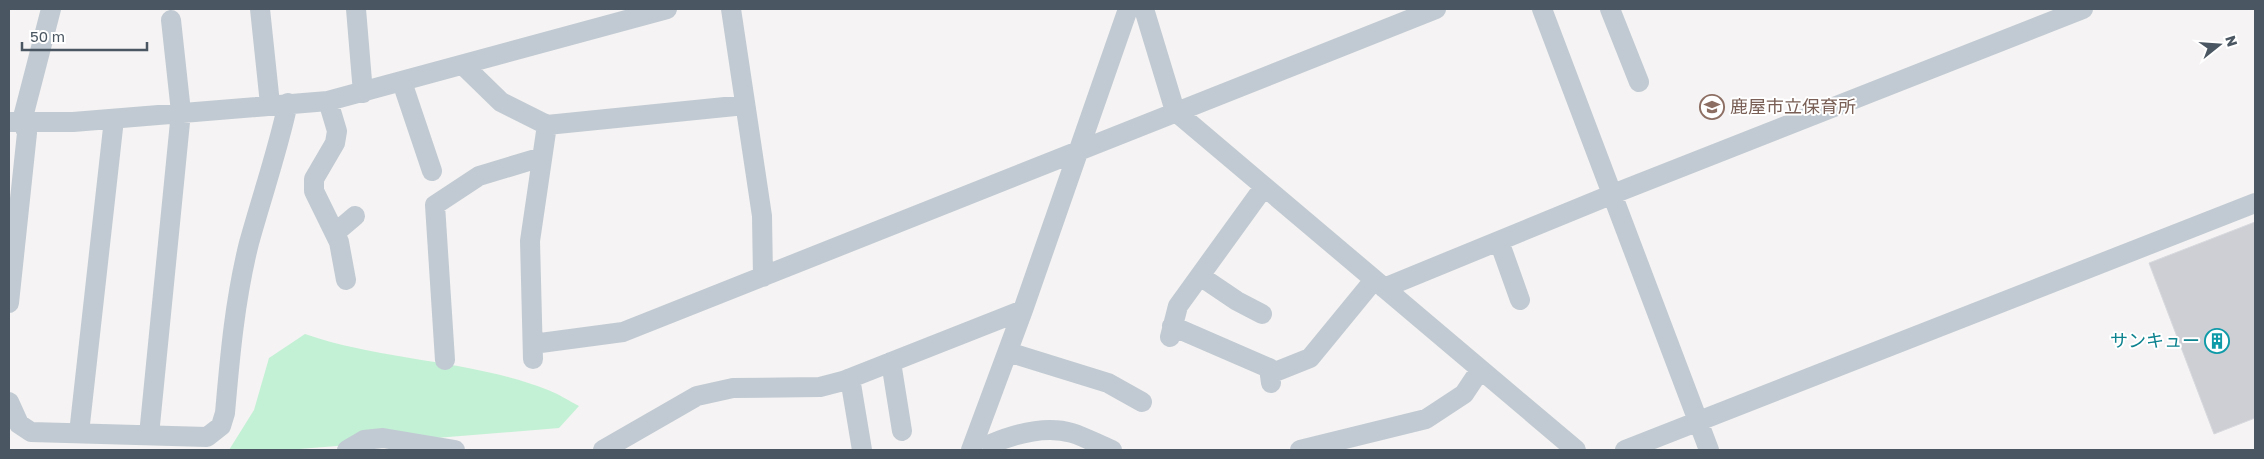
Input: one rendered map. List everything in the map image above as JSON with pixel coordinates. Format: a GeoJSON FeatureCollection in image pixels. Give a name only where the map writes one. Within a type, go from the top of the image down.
{"type":"FeatureCollection","features":[{"type":"Feature","properties":{"kind":"street"},"geometry":{"type":"LineString","coordinates":[[15,121],[51,9]]}},
{"type":"Feature","properties":{"kind":"street"},"geometry":{"type":"LineString","coordinates":[[9,402],[19,424],[31,432],[207,437],[221,426],[225,413],[232,322],[249,244],[280,140],[279,104],[260,9]]}},
{"type":"Feature","properties":{"kind":"street"},"geometry":{"type":"LineString","coordinates":[[356,9],[363,93]]}},
{"type":"Feature","properties":{"kind":"street"},"geometry":{"type":"LineString","coordinates":[[15,121],[73,122],[328,101],[667,9]]}},
{"type":"Feature","properties":{"kind":"street"},"geometry":{"type":"LineString","coordinates":[[731,9],[762,216],[763,277]]}},
{"type":"Feature","properties":{"kind":"street"},"geometry":{"type":"LineString","coordinates":[[984,446],[1008,352],[1128,9]]}},
{"type":"Feature","properties":{"kind":"street"},"geometry":{"type":"LineString","coordinates":[[1144,9],[1175,111],[1576,450]]}},
{"type":"Feature","properties":{"kind":"street"},"geometry":{"type":"LineString","coordinates":[[547,125],[530,240],[533,351],[623,332],[1078,152],[1175,111],[1436,9]]}},
{"type":"Feature","properties":{"kind":"street"},"geometry":{"type":"LineString","coordinates":[[1542,9],[1709,450]]}},
{"type":"Feature","properties":{"kind":"street"},"geometry":{"type":"LineString","coordinates":[[1610,9],[1638,82]]}},
{"type":"Feature","properties":{"kind":"street"},"geometry":{"type":"LineString","coordinates":[[1264,187],[1178,306],[1171,332],[1269,368],[1270,379],[1310,358],[1379,284],[1499,241],[1613,194],[2082,9]]}},
{"type":"Feature","properties":{"kind":"street"},"geometry":{"type":"LineString","coordinates":[[148,435],[181,112],[171,20]]}},
{"type":"Feature","properties":{"kind":"street"},"geometry":{"type":"LineString","coordinates":[[463,65],[501,102],[547,125],[745,105]]}},
{"type":"Feature","properties":{"kind":"street"},"geometry":{"type":"LineString","coordinates":[[402,82],[432,171]]}},
{"type":"Feature","properties":{"kind":"street"},"geometry":{"type":"LineString","coordinates":[[328,101],[337,131],[335,143],[314,179],[314,191],[340,242],[346,280]]}},
{"type":"Feature","properties":{"kind":"street"},"geometry":{"type":"LineString","coordinates":[[79,433],[114,119]]}},
{"type":"Feature","properties":{"kind":"street"},"geometry":{"type":"LineString","coordinates":[[9,303],[27,133],[15,121]]}},
{"type":"Feature","properties":{"kind":"street"},"geometry":{"type":"LineString","coordinates":[[445,360],[435,205],[479,176],[542,157]]}},
{"type":"Feature","properties":{"kind":"street"},"geometry":{"type":"LineString","coordinates":[[1625,450],[2255,203]]}},
{"type":"Feature","properties":{"kind":"street"},"geometry":{"type":"LineString","coordinates":[[335,233],[355,216]]}},
{"type":"Feature","properties":{"kind":"street"},"geometry":{"type":"LineString","coordinates":[[1499,241],[1520,300]]}},
{"type":"Feature","properties":{"kind":"street"},"geometry":{"type":"LineString","coordinates":[[1200,276],[1237,301],[1262,314]]}},
{"type":"Feature","properties":{"kind":"street"},"geometry":{"type":"LineString","coordinates":[[603,450],[697,396],[733,388],[820,387],[850,378],[1023,310]]}},
{"type":"Feature","properties":{"kind":"street"},"geometry":{"type":"LineString","coordinates":[[1008,352],[1108,383],[1142,402]]}},
{"type":"Feature","properties":{"kind":"street"},"geometry":{"type":"LineString","coordinates":[[891,362],[902,431]]}},
{"type":"Feature","properties":{"kind":"street"},"geometry":{"type":"LineString","coordinates":[[1300,450],[1426,419],[1464,394],[1480,370]]}},
{"type":"Feature","properties":{"kind":"street"},"geometry":{"type":"LineString","coordinates":[[850,378],[862,450]]}},
{"type":"Feature","properties":{"kind":"street"},"geometry":{"type":"LineString","coordinates":[[984,446],[1006,438],[1046,429],[1071,432],[1112,450]]}},
{"type":"Feature","properties":{"kind":"street"},"geometry":{"type":"LineString","coordinates":[[347,450],[364,440],[383,438],[455,450]]}},
{"type":"Feature","properties":{"kind":"green space"},"geometry":{"type":"Polygon","coordinates":[[[305,334],[365,350],[489,372],[552,392],[579,406],[559,428],[287,450],[229,450],[254,410],[269,358],[305,334]]]}},
{"type":"Feature","properties":{"kind":"building","name":"サンキュー"},"geometry":{"type":"Polygon","coordinates":[[[2255,222],[2255,418],[2214,434],[2149,263],[2255,222]]]}},
{"type":"Feature","properties":{"kind":"place","name":"鹿屋市立保育所"},"geometry":{"type":"Point","coordinates":[1712,107]}},
{"type":"Feature","properties":{"kind":"place","name":"サンキュー"},"geometry":{"type":"Point","coordinates":[2217,341]}}]}
